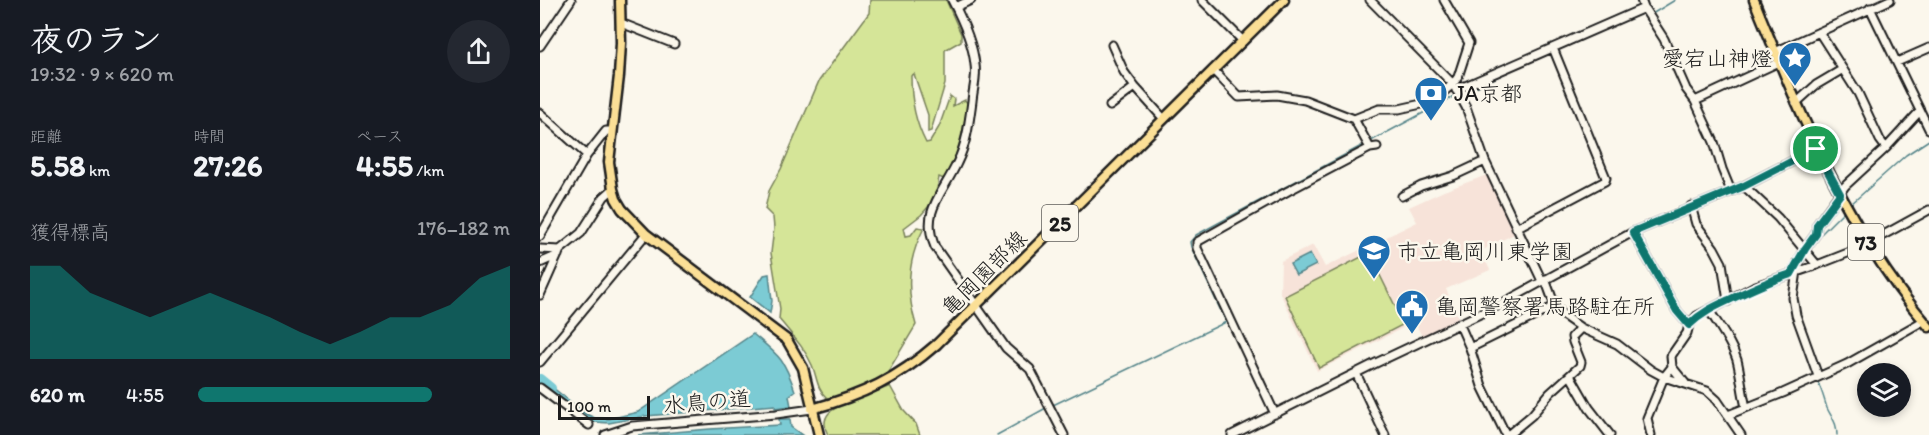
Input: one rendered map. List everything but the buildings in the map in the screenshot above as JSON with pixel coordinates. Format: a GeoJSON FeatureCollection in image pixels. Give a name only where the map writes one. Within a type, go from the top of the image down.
{"type":"FeatureCollection","features":[{"type":"Feature","properties":{"kind":"main road"},"geometry":{"type":"LineString","coordinates":[[620,0],[619,76],[609,162],[613,189],[622,209],[646,234],[786,340],[803,368],[819,435]]}},
{"type":"Feature","properties":{"kind":"main road","name":"亀岡園部線"},"geometry":{"type":"LineString","coordinates":[[812,409],[858,395],[892,378],[937,344],[1284,0]]}},
{"type":"Feature","properties":{"kind":"main road","name":"73"},"geometry":{"type":"LineString","coordinates":[[1754,0],[1816,149],[1840,194],[1890,278],[1926,321]]}},
{"type":"Feature","properties":{"kind":"street"},"geometry":{"type":"LineString","coordinates":[[540,46],[571,0]]}},
{"type":"Feature","properties":{"kind":"street"},"geometry":{"type":"LineString","coordinates":[[952,0],[968,38],[976,73],[966,138],[957,164],[932,207],[929,221],[930,235],[935,247],[1006,348],[1030,369],[1064,435]]}},
{"type":"Feature","properties":{"kind":"street"},"geometry":{"type":"LineString","coordinates":[[956,7],[971,0]]}},
{"type":"Feature","properties":{"kind":"street"},"geometry":{"type":"LineString","coordinates":[[1203,0],[1243,40]]}},
{"type":"Feature","properties":{"kind":"street"},"geometry":{"type":"LineString","coordinates":[[1370,0],[1454,87],[1466,107],[1485,161],[1555,306],[1564,316],[1581,328],[1617,344],[1651,370],[1664,377],[1707,391],[1717,400],[1741,435]]}},
{"type":"Feature","properties":{"kind":"street"},"geometry":{"type":"LineString","coordinates":[[1444,0],[1469,43],[1454,87]]}},
{"type":"Feature","properties":{"kind":"street"},"geometry":{"type":"LineString","coordinates":[[1641,0],[1665,39],[1686,89],[1695,101],[1714,142],[1731,191]]}},
{"type":"Feature","properties":{"kind":"street"},"geometry":{"type":"LineString","coordinates":[[1775,52],[1872,5],[1890,0]]}},
{"type":"Feature","properties":{"kind":"street"},"geometry":{"type":"LineString","coordinates":[[1872,5],[1929,129]]}},
{"type":"Feature","properties":{"kind":"street"},"geometry":{"type":"LineString","coordinates":[[1354,119],[1378,109],[1399,109],[1426,103],[1454,87],[1554,50],[1644,8]]}},
{"type":"Feature","properties":{"kind":"street"},"geometry":{"type":"LineString","coordinates":[[621,23],[674,44]]}},
{"type":"Feature","properties":{"kind":"street"},"geometry":{"type":"LineString","coordinates":[[1819,32],[1858,93],[1886,148]]}},
{"type":"Feature","properties":{"kind":"street"},"geometry":{"type":"LineString","coordinates":[[1112,45],[1124,72],[1164,119]]}},
{"type":"Feature","properties":{"kind":"street"},"geometry":{"type":"LineString","coordinates":[[1897,62],[1929,48]]}},
{"type":"Feature","properties":{"kind":"street"},"geometry":{"type":"LineString","coordinates":[[1516,228],[1605,181],[1606,178],[1554,50]]}},
{"type":"Feature","properties":{"kind":"street"},"geometry":{"type":"LineString","coordinates":[[1695,101],[1779,62]]}},
{"type":"Feature","properties":{"kind":"street"},"geometry":{"type":"LineString","coordinates":[[1796,103],[1822,80],[1843,69]]}},
{"type":"Feature","properties":{"kind":"street"},"geometry":{"type":"LineString","coordinates":[[1213,70],[1239,97],[1276,95],[1305,100],[1354,119],[1373,148],[1288,191],[1197,242],[1197,248],[1275,414]]}},
{"type":"Feature","properties":{"kind":"street"},"geometry":{"type":"LineString","coordinates":[[1110,106],[1135,87]]}},
{"type":"Feature","properties":{"kind":"street"},"geometry":{"type":"LineString","coordinates":[[1818,376],[1796,315],[1793,298],[1794,273],[1805,249],[1816,234],[1817,225],[1845,186],[1886,148],[1920,111]]}},
{"type":"Feature","properties":{"kind":"street"},"geometry":{"type":"LineString","coordinates":[[540,113],[587,155]]}},
{"type":"Feature","properties":{"kind":"street"},"geometry":{"type":"LineString","coordinates":[[540,236],[543,224],[587,155],[606,131],[612,131]]}},
{"type":"Feature","properties":{"kind":"street"},"geometry":{"type":"LineString","coordinates":[[1232,435],[1501,304],[1633,232],[1691,206],[1744,186],[1816,149]]}},
{"type":"Feature","properties":{"kind":"street"},"geometry":{"type":"LineString","coordinates":[[1402,196],[1421,186],[1452,176],[1485,161]]}},
{"type":"Feature","properties":{"kind":"street"},"geometry":{"type":"LineString","coordinates":[[1744,186],[1778,218],[1818,265]]}},
{"type":"Feature","properties":{"kind":"street"},"geometry":{"type":"LineString","coordinates":[[540,263],[559,252],[581,233],[604,197],[613,189]]}},
{"type":"Feature","properties":{"kind":"street"},"geometry":{"type":"LineString","coordinates":[[1691,206],[1696,224],[1722,263],[1728,301]]}},
{"type":"Feature","properties":{"kind":"street"},"geometry":{"type":"LineString","coordinates":[[1685,383],[1672,367],[1671,356],[1687,333],[1689,325],[1697,316],[1753,287],[1818,265],[1868,244],[1929,210]]}},
{"type":"Feature","properties":{"kind":"street"},"geometry":{"type":"LineString","coordinates":[[1633,232],[1677,311],[1689,325]]}},
{"type":"Feature","properties":{"kind":"street"},"geometry":{"type":"LineString","coordinates":[[540,362],[646,234]]}},
{"type":"Feature","properties":{"kind":"street"},"geometry":{"type":"LineString","coordinates":[[540,249],[559,252]]}},
{"type":"Feature","properties":{"kind":"street"},"geometry":{"type":"LineString","coordinates":[[540,295],[559,252]]}},
{"type":"Feature","properties":{"kind":"street"},"geometry":{"type":"LineString","coordinates":[[1470,348],[1555,306]]}},
{"type":"Feature","properties":{"kind":"street"},"geometry":{"type":"LineString","coordinates":[[1709,310],[1732,348],[1746,407]]}},
{"type":"Feature","properties":{"kind":"street"},"geometry":{"type":"LineString","coordinates":[[1728,415],[1847,364],[1926,321]]}},
{"type":"Feature","properties":{"kind":"street"},"geometry":{"type":"LineString","coordinates":[[1459,323],[1482,386],[1507,435],[1532,415],[1581,362],[1572,338],[1581,328]]}},
{"type":"Feature","properties":{"kind":"street"},"geometry":{"type":"LineString","coordinates":[[1651,435],[1647,418],[1664,377],[1672,367]]}},
{"type":"Feature","properties":{"kind":"street"},"geometry":{"type":"LineString","coordinates":[[1356,373],[1385,435]]}},
{"type":"Feature","properties":{"kind":"street"},"geometry":{"type":"LineString","coordinates":[[1570,375],[1589,408],[1610,435]]}},
{"type":"Feature","properties":{"kind":"street"},"geometry":{"type":"LineString","coordinates":[[540,388],[589,425]]}},
{"type":"Feature","properties":{"kind":"street","name":"水鳥の道"},"geometry":{"type":"LineString","coordinates":[[605,435],[632,426],[812,409]]}},
{"type":"Feature","properties":{"kind":"shaded area","name":"市立亀岡川東学園"},"geometry":{"type":"Polygon","coordinates":[[[1487,175],[1516,233],[1481,251],[1490,270],[1446,289],[1459,319],[1422,336],[1413,320],[1402,326],[1403,328],[1317,371],[1280,293],[1281,261],[1313,245],[1325,267],[1417,222],[1409,207],[1487,175]]]}},
{"type":"Feature","properties":{"kind":"green space"},"geometry":{"type":"Polygon","coordinates":[[[870,0],[946,0],[961,34],[961,41],[945,50],[945,84],[931,131],[928,132],[928,115],[914,74],[911,76],[914,111],[926,143],[930,142],[939,127],[950,96],[954,99],[953,106],[965,100],[968,104],[959,143],[949,171],[944,179],[939,177],[936,195],[929,206],[904,228],[906,236],[911,235],[917,227],[924,228],[914,252],[910,276],[911,300],[916,325],[886,375],[841,396],[827,398],[819,387],[805,352],[779,319],[780,309],[771,253],[773,217],[765,209],[769,191],[781,169],[819,81],[869,13],[870,0]]]}},
{"type":"Feature","properties":{"kind":"green space"},"geometry":{"type":"Polygon","coordinates":[[[1369,253],[1404,324],[1319,368],[1285,296],[1369,253]]]}},
{"type":"Feature","properties":{"kind":"green space"},"geometry":{"type":"Polygon","coordinates":[[[890,386],[904,411],[916,424],[920,435],[828,435],[825,421],[829,413],[848,402],[890,386]]]}},
{"type":"Feature","properties":{"kind":"water"},"geometry":{"type":"Polygon","coordinates":[[[1310,254],[1316,265],[1296,275],[1290,264],[1310,254]]]}},
{"type":"Feature","properties":{"kind":"water"},"geometry":{"type":"Polygon","coordinates":[[[769,274],[772,301],[770,313],[750,297],[764,275],[769,274]]]}},
{"type":"Feature","properties":{"kind":"water"},"geometry":{"type":"Polygon","coordinates":[[[753,334],[784,364],[795,391],[789,396],[791,406],[775,408],[775,405],[646,416],[609,423],[594,422],[583,417],[550,390],[552,387],[586,414],[595,418],[609,419],[638,412],[753,334]]]}},
{"type":"Feature","properties":{"kind":"water"},"geometry":{"type":"Polygon","coordinates":[[[779,419],[790,419],[791,427],[802,435],[638,435],[780,425],[779,419]]]}},
{"type":"Feature","properties":{"kind":"waterway"},"geometry":{"type":"LineString","coordinates":[[1652,14],[1675,0]]}},
{"type":"Feature","properties":{"kind":"waterway"},"geometry":{"type":"LineString","coordinates":[[1561,48],[1641,14]]}},
{"type":"Feature","properties":{"kind":"waterway"},"geometry":{"type":"LineString","coordinates":[[1463,93],[1548,53]]}},
{"type":"Feature","properties":{"kind":"waterway"},"geometry":{"type":"LineString","coordinates":[[1369,142],[1455,96]]}},
{"type":"Feature","properties":{"kind":"waterway"},"geometry":{"type":"LineString","coordinates":[[1851,204],[1906,155],[1929,140]]}},
{"type":"Feature","properties":{"kind":"waterway"},"geometry":{"type":"LineString","coordinates":[[1053,405],[1226,322],[1190,242],[1196,235],[1365,144]]}},
{"type":"Feature","properties":{"kind":"waterway"},"geometry":{"type":"LineString","coordinates":[[1818,237],[1844,211]]}},
{"type":"Feature","properties":{"kind":"waterway"},"geometry":{"type":"LineString","coordinates":[[540,379],[551,388]]}},
{"type":"Feature","properties":{"kind":"waterway"},"geometry":{"type":"LineString","coordinates":[[1817,381],[1835,424],[1837,435]]}},
{"type":"Feature","properties":{"kind":"waterway"},"geometry":{"type":"LineString","coordinates":[[997,435],[1046,408]]}},
{"type":"Feature","properties":{"kind":"place","name":"愛宕山神燈"},"geometry":{"type":"Point","coordinates":[1795,87]}},
{"type":"Feature","properties":{"kind":"place","name":"JA京都"},"geometry":{"type":"Point","coordinates":[1431,122]}},
{"type":"Feature","properties":{"kind":"place","name":"市立亀岡川東学園"},"geometry":{"type":"Point","coordinates":[1374,280]}},
{"type":"Feature","properties":{"kind":"place","name":"亀岡警察署馬路駐在所"},"geometry":{"type":"Point","coordinates":[1412,335]}},
{"type":"Feature","properties":{"kind":"route"},"geometry":{"type":"LineString","coordinates":[[1816,149],[1840,194],[1817,225],[1816,234],[1791,274],[1753,287],[1697,316],[1689,325],[1677,311],[1633,232],[1691,206],[1744,186],[1816,149]]}}]}
